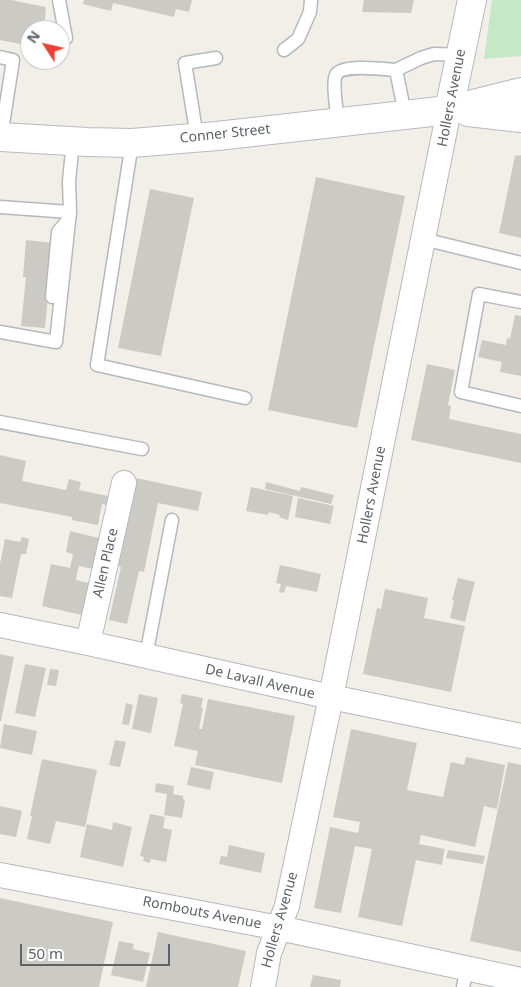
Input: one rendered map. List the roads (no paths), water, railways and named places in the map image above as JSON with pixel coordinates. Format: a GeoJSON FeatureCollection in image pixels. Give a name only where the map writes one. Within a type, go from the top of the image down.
{"type":"FeatureCollection","features":[{"type":"Feature","properties":{"kind":"main road","name":"Hollers Avenue"},"geometry":{"type":"LineString","coordinates":[[449,110],[472,0]]}},
{"type":"Feature","properties":{"kind":"main road","name":"Conner Street"},"geometry":{"type":"LineString","coordinates":[[0,137],[132,143],[217,136],[449,110],[521,92]]}},
{"type":"Feature","properties":{"kind":"main road","name":"Conner Street"},"geometry":{"type":"LineString","coordinates":[[449,110],[521,118]]}},
{"type":"Feature","properties":{"kind":"street","name":"Hollers Avenue"},"geometry":{"type":"LineString","coordinates":[[263,987],[270,953],[287,906],[449,110]]}},
{"type":"Feature","properties":{"kind":"street","name":"Allen Place"},"geometry":{"type":"LineString","coordinates":[[88,643],[124,484]]}},
{"type":"Feature","properties":{"kind":"street","name":"De Lavall Avenue"},"geometry":{"type":"LineString","coordinates":[[0,625],[521,736]]}},
{"type":"Feature","properties":{"kind":"street","name":"Rombouts Avenue"},"geometry":{"type":"LineString","coordinates":[[0,875],[279,928],[465,978],[521,980]]}},
{"type":"Feature","properties":{"kind":"lane"},"geometry":{"type":"LineString","coordinates":[[59,0],[63,20]]}},
{"type":"Feature","properties":{"kind":"lane"},"geometry":{"type":"LineString","coordinates":[[284,50],[298,39],[310,12],[311,0]]}},
{"type":"Feature","properties":{"kind":"lane"},"geometry":{"type":"LineString","coordinates":[[338,122],[334,84],[336,75],[340,70],[348,68],[396,70],[434,54],[461,55]]}},
{"type":"Feature","properties":{"kind":"lane"},"geometry":{"type":"LineString","coordinates":[[0,57],[13,60],[0,137]]}},
{"type":"Feature","properties":{"kind":"lane"},"geometry":{"type":"LineString","coordinates":[[197,137],[185,63],[216,58]]}},
{"type":"Feature","properties":{"kind":"lane"},"geometry":{"type":"LineString","coordinates":[[396,70],[405,114]]}},
{"type":"Feature","properties":{"kind":"lane"},"geometry":{"type":"LineString","coordinates":[[0,332],[56,342],[69,215],[69,182],[73,141]]}},
{"type":"Feature","properties":{"kind":"lane"},"geometry":{"type":"LineString","coordinates":[[132,143],[96,365],[245,398]]}},
{"type":"Feature","properties":{"kind":"lane"},"geometry":{"type":"LineString","coordinates":[[0,207],[69,215]]}},
{"type":"Feature","properties":{"kind":"lane"},"geometry":{"type":"LineString","coordinates":[[423,240],[521,263]]}},
{"type":"Feature","properties":{"kind":"lane"},"geometry":{"type":"LineString","coordinates":[[521,302],[479,294],[461,392],[521,406]]}},
{"type":"Feature","properties":{"kind":"lane"},"geometry":{"type":"LineString","coordinates":[[0,422],[142,449]]}},
{"type":"Feature","properties":{"kind":"lane"},"geometry":{"type":"LineString","coordinates":[[146,656],[172,520]]}}]}
